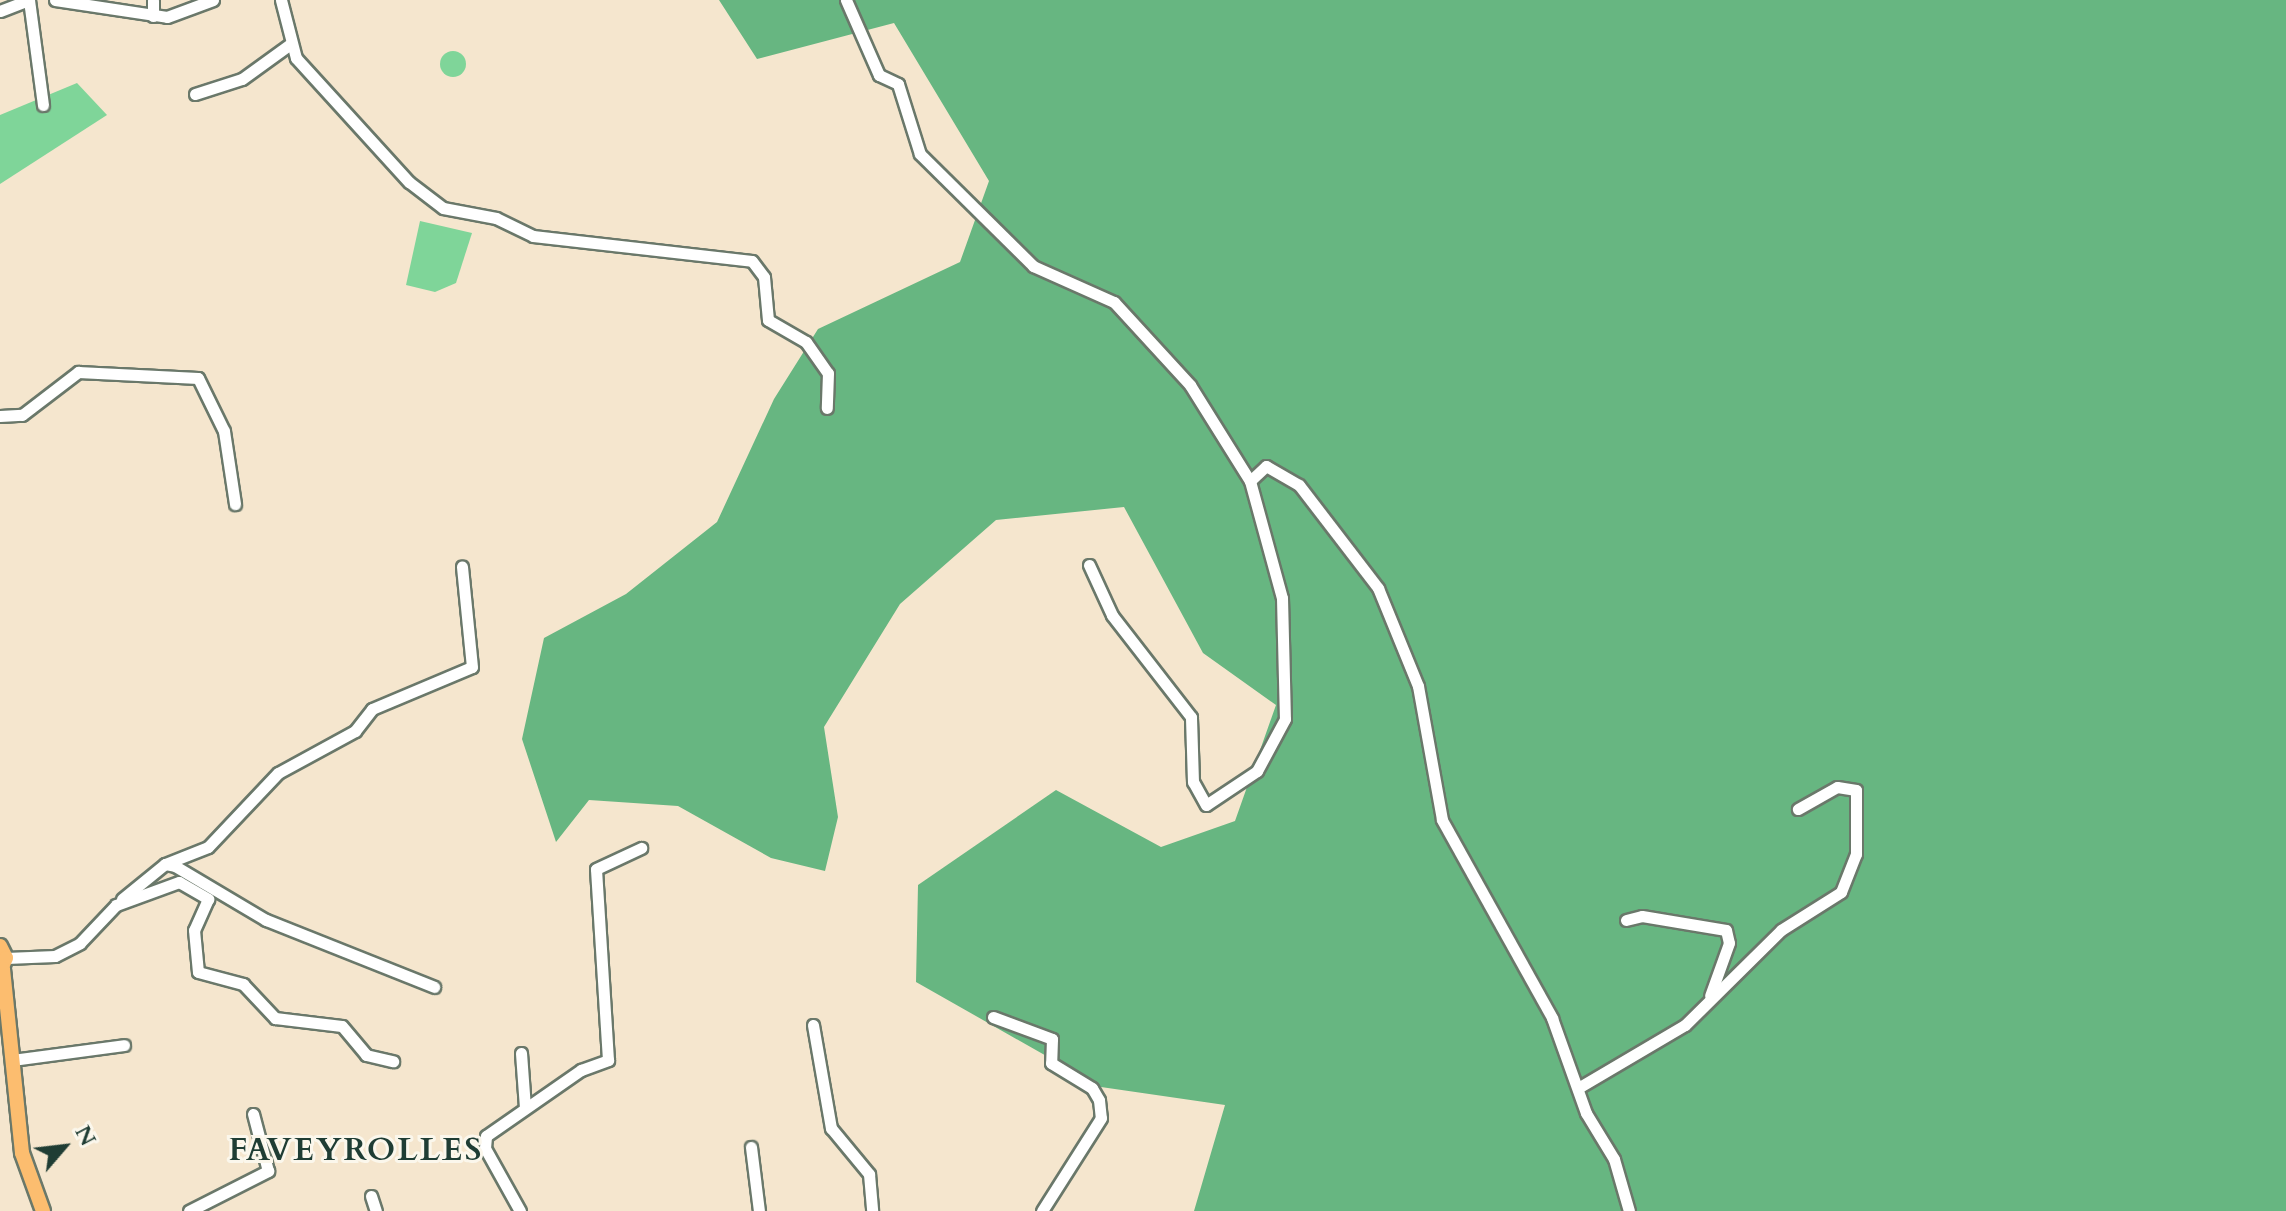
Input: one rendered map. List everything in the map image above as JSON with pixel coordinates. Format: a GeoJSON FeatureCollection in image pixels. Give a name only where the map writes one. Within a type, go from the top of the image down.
{"type":"FeatureCollection","features":[{"type":"Feature","properties":{"kind":"main road"},"geometry":{"type":"LineString","coordinates":[[2,961],[2,991],[22,1153],[43,1211]]}},
{"type":"Feature","properties":{"kind":"street"},"geometry":{"type":"LineString","coordinates":[[0,11],[29,0],[43,105]]}},
{"type":"Feature","properties":{"kind":"street"},"geometry":{"type":"LineString","coordinates":[[55,0],[153,16],[213,0]]}},
{"type":"Feature","properties":{"kind":"street"},"geometry":{"type":"LineString","coordinates":[[153,0],[153,16]]}},
{"type":"Feature","properties":{"kind":"street"},"geometry":{"type":"LineString","coordinates":[[281,0],[289,45],[409,182],[443,208],[496,218],[533,236],[643,246],[752,261],[764,277],[768,320],[806,342],[828,373],[827,408]]}},
{"type":"Feature","properties":{"kind":"street"},"geometry":{"type":"LineString","coordinates":[[846,0],[879,75],[898,84],[920,154],[1033,266],[1114,302],[1190,385],[1250,481],[1282,598],[1285,719],[1257,771],[1206,805],[1193,782],[1191,717],[1112,615],[1089,565]]}},
{"type":"Feature","properties":{"kind":"street"},"geometry":{"type":"LineString","coordinates":[[195,94],[242,79],[289,45]]}},
{"type":"Feature","properties":{"kind":"street"},"geometry":{"type":"LineString","coordinates":[[0,416],[22,415],[78,372],[198,378],[224,431],[235,504]]}},
{"type":"Feature","properties":{"kind":"street"},"geometry":{"type":"LineString","coordinates":[[1250,481],[1266,466],[1299,485],[1378,588],[1418,686],[1442,820],[1552,1018],[1578,1088],[1614,1159],[1629,1211]]}},
{"type":"Feature","properties":{"kind":"street"},"geometry":{"type":"LineString","coordinates":[[2,961],[66,950],[165,864],[208,847],[278,773],[355,731],[372,709],[472,667],[462,566]]}},
{"type":"Feature","properties":{"kind":"street"},"geometry":{"type":"LineString","coordinates":[[1578,1088],[1685,1025],[1710,996],[1781,930],[1841,892],[1856,854],[1856,790],[1837,787],[1798,809]]}},
{"type":"Feature","properties":{"kind":"street"},"geometry":{"type":"LineString","coordinates":[[520,1211],[485,1148],[486,1136],[525,1108],[608,1060],[596,869],[641,848]]}},
{"type":"Feature","properties":{"kind":"street"},"geometry":{"type":"LineString","coordinates":[[165,864],[266,920],[434,987]]}},
{"type":"Feature","properties":{"kind":"street"},"geometry":{"type":"LineString","coordinates":[[116,905],[167,883],[204,894],[208,905],[194,930],[198,972],[243,984],[275,1018],[342,1026],[366,1055],[393,1061]]}},
{"type":"Feature","properties":{"kind":"street"},"geometry":{"type":"LineString","coordinates":[[1626,920],[1642,916],[1726,930],[1729,943],[1710,996]]}},
{"type":"Feature","properties":{"kind":"street"},"geometry":{"type":"LineString","coordinates":[[993,1017],[1052,1039],[1051,1063],[1092,1088],[1099,1100],[1101,1118],[1042,1211]]}},
{"type":"Feature","properties":{"kind":"street"},"geometry":{"type":"LineString","coordinates":[[813,1025],[831,1128],[869,1174],[872,1211]]}},
{"type":"Feature","properties":{"kind":"street"},"geometry":{"type":"LineString","coordinates":[[12,1060],[124,1045]]}},
{"type":"Feature","properties":{"kind":"street"},"geometry":{"type":"LineString","coordinates":[[521,1053],[525,1108]]}},
{"type":"Feature","properties":{"kind":"street"},"geometry":{"type":"LineString","coordinates":[[189,1211],[268,1171],[253,1114]]}},
{"type":"Feature","properties":{"kind":"street"},"geometry":{"type":"LineString","coordinates":[[751,1147],[759,1211]]}},
{"type":"Feature","properties":{"kind":"street"},"geometry":{"type":"LineString","coordinates":[[371,1196],[376,1211]]}},
{"type":"Feature","properties":{"kind":"green space"},"geometry":{"type":"Polygon","coordinates":[[[719,0],[2286,0],[2286,1211],[1194,1211],[1225,1105],[1101,1087],[916,982],[918,885],[1056,790],[1161,847],[1235,821],[1276,705],[1203,653],[1124,507],[996,520],[900,604],[824,727],[838,817],[825,871],[771,858],[678,806],[589,800],[556,842],[522,739],[544,638],[626,594],[717,522],[774,399],[818,329],[960,262],[989,181],[894,23],[757,59],[719,0]]]}},
{"type":"Feature","properties":{"kind":"green space"},"geometry":{"type":"Polygon","coordinates":[[[453,51],[462,55],[466,64],[462,73],[453,77],[444,73],[440,64],[444,55],[453,51]]]}},
{"type":"Feature","properties":{"kind":"green space"},"geometry":{"type":"Polygon","coordinates":[[[77,83],[107,115],[0,184],[0,115],[77,83]]]}},
{"type":"Feature","properties":{"kind":"green space"},"geometry":{"type":"Polygon","coordinates":[[[420,221],[472,233],[456,283],[435,292],[406,285],[420,221]]]}},
{"type":"Feature","properties":{"kind":"district","name":"FAVEYROLLES"},"geometry":{"type":"Point","coordinates":[356,1150]}}]}
